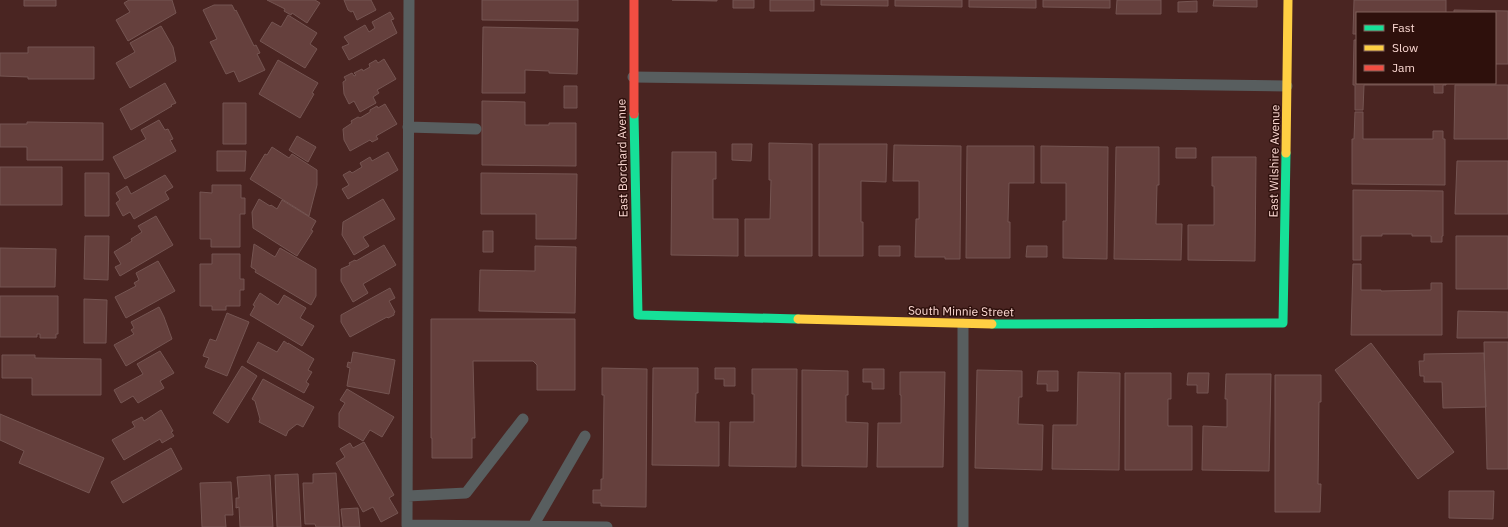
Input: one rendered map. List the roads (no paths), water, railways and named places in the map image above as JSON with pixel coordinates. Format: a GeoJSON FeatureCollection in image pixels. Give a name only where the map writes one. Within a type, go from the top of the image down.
{"type":"FeatureCollection","features":[{"type":"Feature","properties":{"kind":"street","name":"East Borchard Avenue"},"geometry":{"type":"LineString","coordinates":[[634,0],[633,77],[638,315]]}},
{"type":"Feature","properties":{"kind":"street","name":"East Wilshire Avenue"},"geometry":{"type":"LineString","coordinates":[[1283,323],[1288,0]]}},
{"type":"Feature","properties":{"kind":"street","name":"South Minnie Street"},"geometry":{"type":"LineString","coordinates":[[638,315],[963,324],[1283,323]]}},
{"type":"Feature","properties":{"kind":"lane"},"geometry":{"type":"LineString","coordinates":[[409,0],[407,525],[607,527]]}},
{"type":"Feature","properties":{"kind":"lane"},"geometry":{"type":"LineString","coordinates":[[633,77],[1287,86]]}},
{"type":"Feature","properties":{"kind":"lane"},"geometry":{"type":"LineString","coordinates":[[408,127],[476,129]]}},
{"type":"Feature","properties":{"kind":"lane"},"geometry":{"type":"LineString","coordinates":[[963,324],[963,527]]}},
{"type":"Feature","properties":{"kind":"lane"},"geometry":{"type":"LineString","coordinates":[[408,496],[466,493],[523,420]]}},
{"type":"Feature","properties":{"kind":"lane"},"geometry":{"type":"LineString","coordinates":[[533,526],[585,436]]}}]}
